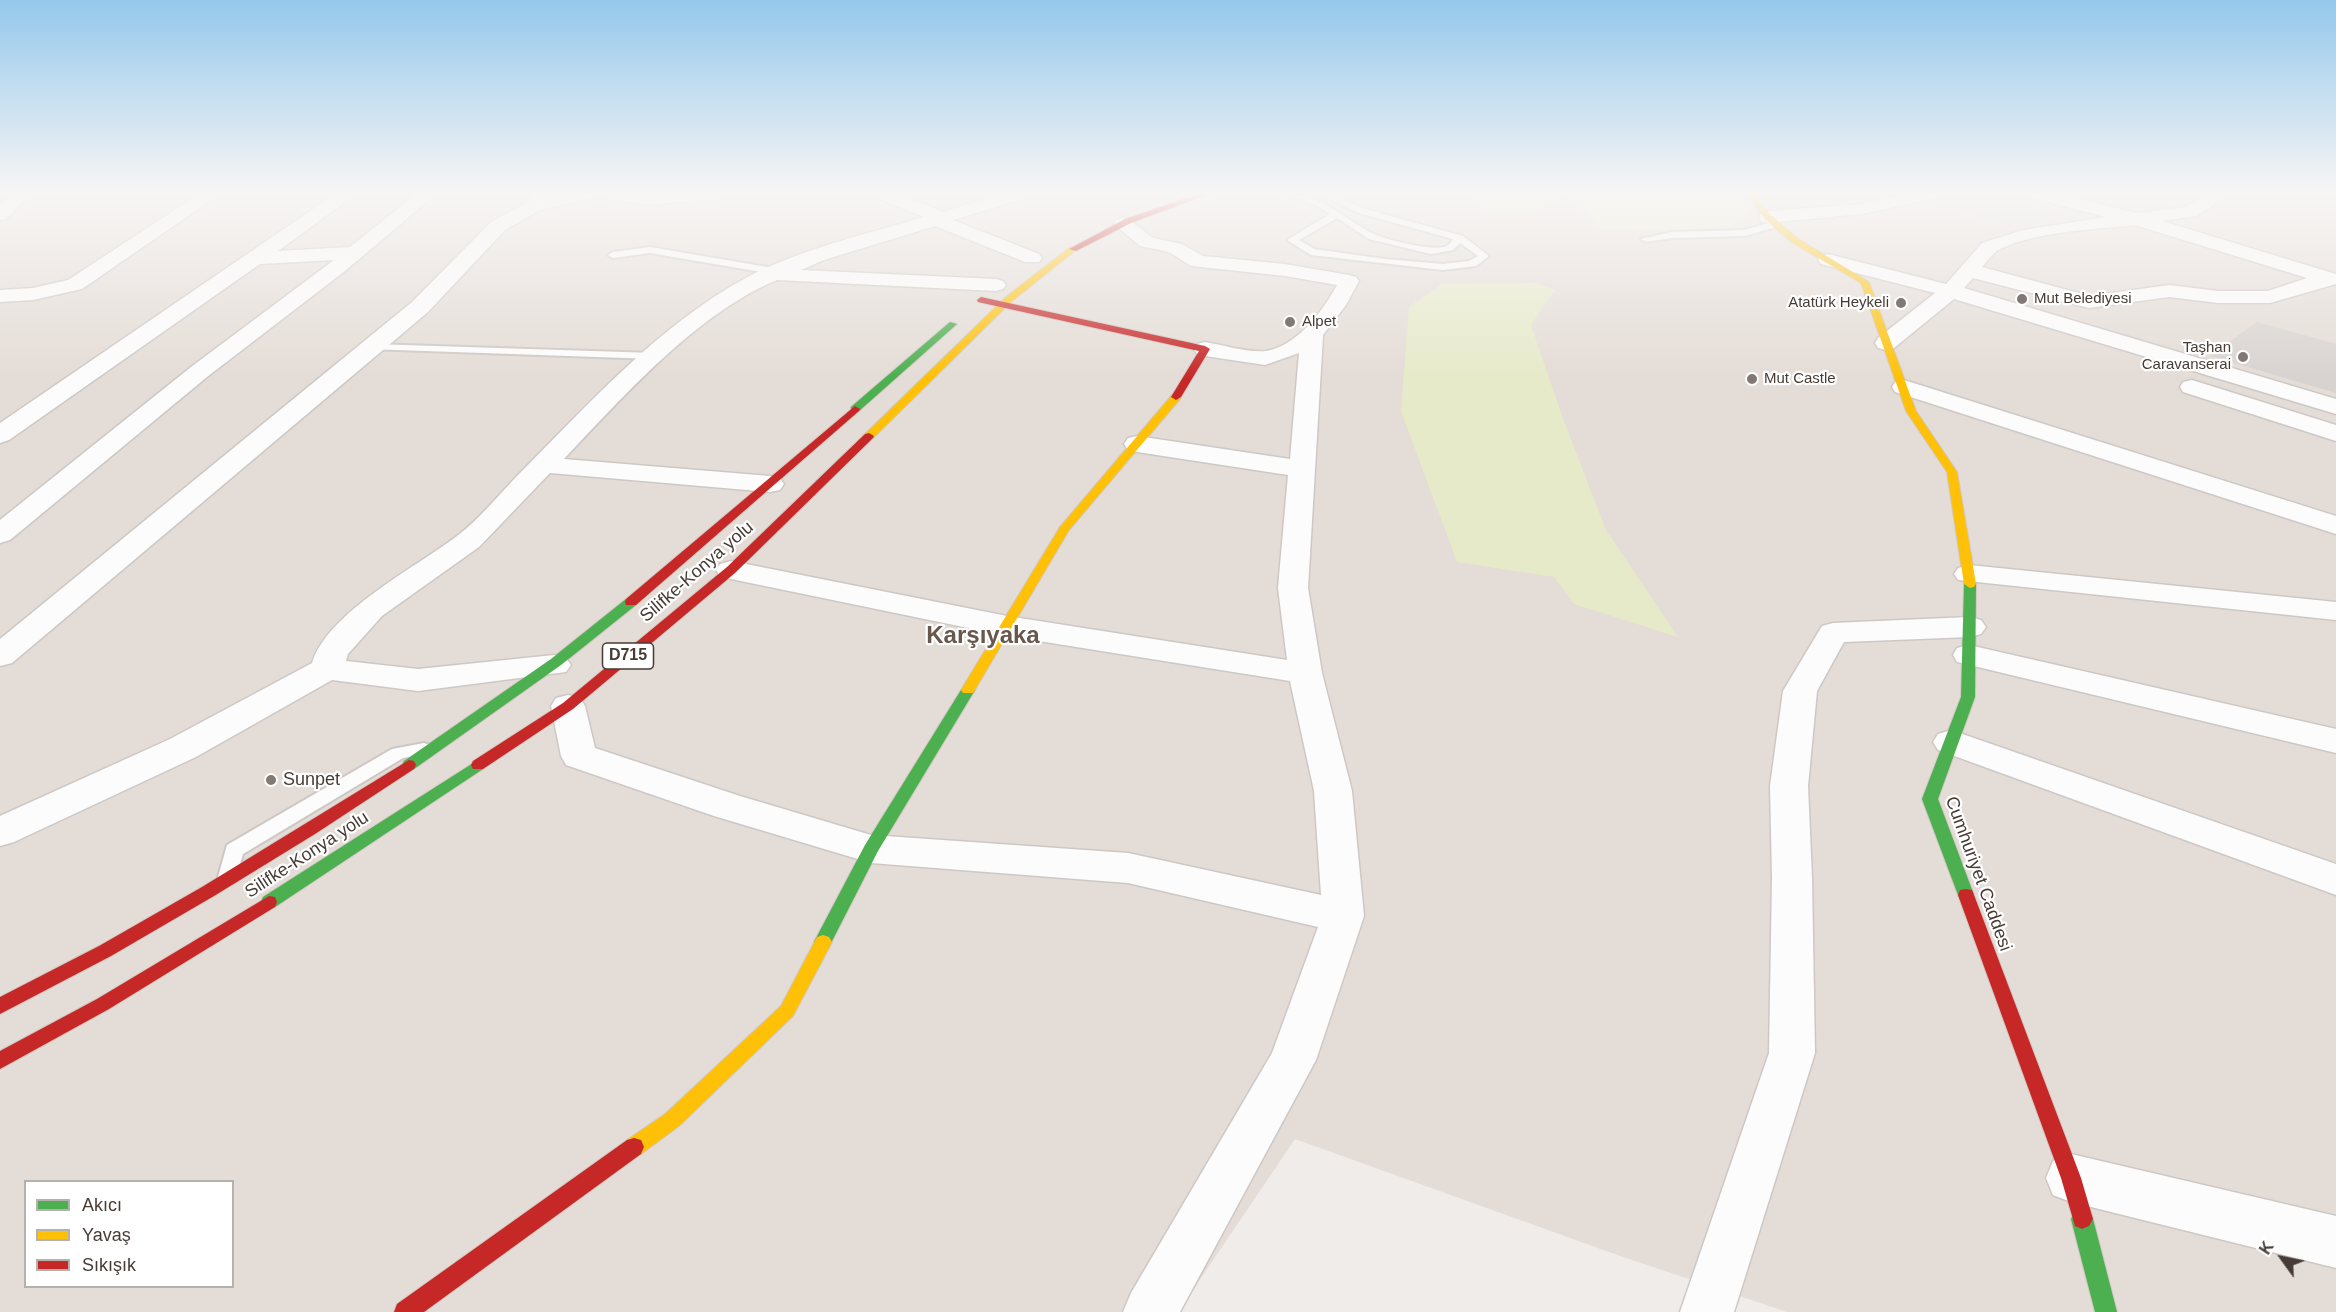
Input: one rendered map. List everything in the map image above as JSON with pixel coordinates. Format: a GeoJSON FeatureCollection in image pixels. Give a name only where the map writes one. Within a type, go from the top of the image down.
{"type":"FeatureCollection","features":[{"type":"Feature","properties":{"kind":"main road","name":"Silifke-Konya yolu"},"geometry":{"type":"LineString","coordinates":[[440,747],[554,665],[611,620],[1007,277],[1037,255]]}},
{"type":"Feature","properties":{"kind":"main road","name":"Silifke-Konya yolu"},"geometry":{"type":"LineString","coordinates":[[0,1061],[103,1004],[298,884],[568,706],[731,570],[1003,305],[1056,260],[1065,255]]}},
{"type":"Feature","properties":{"kind":"main road"},"geometry":{"type":"LineString","coordinates":[[1820,255],[1865,282]]}},
{"type":"Feature","properties":{"kind":"main road","name":"Cumhuriyet Caddesi"},"geometry":{"type":"LineString","coordinates":[[1865,282],[1911,411],[1953,472],[1971,587],[1968,697],[1930,799],[2071,1178],[2106,1312]]}},
{"type":"Feature","properties":{"kind":"main road"},"geometry":{"type":"LineString","coordinates":[[405,1312],[672,1120],[787,1011],[871,849],[1064,529],[1171,405],[1205,349],[1003,305],[972,307]]}},
{"type":"Feature","properties":{"kind":"main road","name":"Silifke-Konya yolu"},"geometry":{"type":"LineString","coordinates":[[0,1006],[227,881]]}},
{"type":"Feature","properties":{"kind":"street"},"geometry":{"type":"LineString","coordinates":[[0,296],[33,294],[75,285],[119,255]]}},
{"type":"Feature","properties":{"kind":"street"},"geometry":{"type":"LineString","coordinates":[[0,435],[259,255]]}},
{"type":"Feature","properties":{"kind":"street"},"geometry":{"type":"LineString","coordinates":[[255,258],[310,255]]}},
{"type":"Feature","properties":{"kind":"street"},"geometry":{"type":"LineString","coordinates":[[0,534],[199,372],[352,255]]}},
{"type":"Feature","properties":{"kind":"street"},"geometry":{"type":"LineString","coordinates":[[0,656],[420,307],[470,255]]}},
{"type":"Feature","properties":{"kind":"street"},"geometry":{"type":"LineString","coordinates":[[327,669],[332,652],[371,609],[469,541],[635,371],[711,309],[752,284],[819,255]]}},
{"type":"Feature","properties":{"kind":"street"},"geometry":{"type":"LineString","coordinates":[[1187,255],[1198,262],[1286,270],[1349,281],[1341,298],[1312,336],[1269,358],[1205,349]]}},
{"type":"Feature","properties":{"kind":"street"},"geometry":{"type":"LineString","coordinates":[[1886,343],[1944,298],[1982,255]]}},
{"type":"Feature","properties":{"kind":"street"},"geometry":{"type":"LineString","coordinates":[[2254,255],[2331,279]]}},
{"type":"Feature","properties":{"kind":"street"},"geometry":{"type":"LineString","coordinates":[[1828,260],[1944,298],[2170,380],[2336,433]]}},
{"type":"Feature","properties":{"kind":"street"},"geometry":{"type":"LineString","coordinates":[[1969,271],[2001,277],[2089,302],[2169,291],[2218,297],[2270,297],[2331,279]]}},
{"type":"Feature","properties":{"kind":"street"},"geometry":{"type":"LineString","coordinates":[[776,273],[1007,277]]}},
{"type":"Feature","properties":{"kind":"street"},"geometry":{"type":"LineString","coordinates":[[1865,282],[1944,298],[2336,407]]}},
{"type":"Feature","properties":{"kind":"street"},"geometry":{"type":"LineString","coordinates":[[1150,1312],[1293,1060],[1343,916],[1333,791],[1305,673],[1293,588],[1312,336]]}},
{"type":"Feature","properties":{"kind":"street"},"geometry":{"type":"LineString","coordinates":[[1904,387],[2336,525]]}},
{"type":"Feature","properties":{"kind":"street"},"geometry":{"type":"LineString","coordinates":[[1137,444],[1303,469]]}},
{"type":"Feature","properties":{"kind":"street"},"geometry":{"type":"LineString","coordinates":[[544,465],[770,484]]}},
{"type":"Feature","properties":{"kind":"street"},"geometry":{"type":"LineString","coordinates":[[731,570],[1007,626],[1305,673]]}},
{"type":"Feature","properties":{"kind":"street"},"geometry":{"type":"LineString","coordinates":[[1969,574],[2336,611]]}},
{"type":"Feature","properties":{"kind":"street"},"geometry":{"type":"LineString","coordinates":[[1707,1312],[1792,1053],[1792,878],[1789,786],[1800,691],[1833,633],[1969,641],[2336,741]]}},
{"type":"Feature","properties":{"kind":"street"},"geometry":{"type":"LineString","coordinates":[[0,832],[183,748],[327,669],[418,680],[554,665]]}},
{"type":"Feature","properties":{"kind":"street"},"geometry":{"type":"LineString","coordinates":[[568,706],[579,756],[727,806],[871,849],[1128,868],[1343,916]]}},
{"type":"Feature","properties":{"kind":"street"},"geometry":{"type":"LineString","coordinates":[[1951,742],[2336,880]]}},
{"type":"Feature","properties":{"kind":"street"},"geometry":{"type":"LineString","coordinates":[[2071,1178],[2336,1242]]}},
{"type":"Feature","properties":{"kind":"lane"},"geometry":{"type":"LineString","coordinates":[[679,255],[776,273]]}},
{"type":"Feature","properties":{"kind":"lane"},"geometry":{"type":"LineString","coordinates":[[1335,255],[1443,267],[1472,264],[1483,255]]}},
{"type":"Feature","properties":{"kind":"lane"},"geometry":{"type":"LineString","coordinates":[[372,346],[654,356]]}},
{"type":"Feature","properties":{"kind":"lane"},"geometry":{"type":"LineString","coordinates":[[227,881],[234,850],[398,753],[440,747]]}},
{"type":"Feature","properties":{"kind":"shaded area"},"geometry":{"type":"Polygon","coordinates":[[[0,255],[2336,255],[2336,1312],[1787,1312],[1623,1257],[1295,1139],[1178,1312],[0,1312],[0,255]]]}},
{"type":"Feature","properties":{"kind":"green space"},"geometry":{"type":"Polygon","coordinates":[[[1536,283],[1555,290],[1531,325],[1562,416],[1606,530],[1678,637],[1574,604],[1554,577],[1457,562],[1401,411],[1409,307],[1442,284],[1536,283]]]}},
{"type":"Feature","properties":{"kind":"building","name":"Taşhan Caravanserai"},"geometry":{"type":"Polygon","coordinates":[[[2257,322],[2336,344],[2336,393],[2210,356],[2257,322]]]}},
{"type":"Feature","properties":{"kind":"traffic: fast"},"geometry":{"type":"LineString","coordinates":[[855,409],[953,324]]}},
{"type":"Feature","properties":{"kind":"traffic: fast"},"geometry":{"type":"LineString","coordinates":[[1966,895],[1930,799],[1968,697],[1970,584]]}},
{"type":"Feature","properties":{"kind":"traffic: fast"},"geometry":{"type":"LineString","coordinates":[[409,765],[556,662],[631,602]]}},
{"type":"Feature","properties":{"kind":"traffic: fast"},"geometry":{"type":"LineString","coordinates":[[823,942],[871,849],[968,690]]}},
{"type":"Feature","properties":{"kind":"traffic: fast"},"geometry":{"type":"LineString","coordinates":[[269,902],[478,765]]}},
{"type":"Feature","properties":{"kind":"traffic: fast"},"geometry":{"type":"LineString","coordinates":[[2082,1219],[2106,1312]]}},
{"type":"Feature","properties":{"kind":"traffic: slow"},"geometry":{"type":"LineString","coordinates":[[869,436],[1009,299],[1065,255]]}},
{"type":"Feature","properties":{"kind":"traffic: slow"},"geometry":{"type":"LineString","coordinates":[[1820,255],[1865,282],[1911,411],[1952,472],[1970,584]]}},
{"type":"Feature","properties":{"kind":"traffic: slow"},"geometry":{"type":"LineString","coordinates":[[968,690],[1064,529],[1176,397]]}},
{"type":"Feature","properties":{"kind":"traffic: slow"},"geometry":{"type":"LineString","coordinates":[[634,1147],[672,1120],[787,1011],[823,942]]}},
{"type":"Feature","properties":{"kind":"traffic: jam"},"geometry":{"type":"LineString","coordinates":[[981,300],[1205,349],[1176,397]]}},
{"type":"Feature","properties":{"kind":"traffic: jam"},"geometry":{"type":"LineString","coordinates":[[631,602],[855,409]]}},
{"type":"Feature","properties":{"kind":"traffic: jam"},"geometry":{"type":"LineString","coordinates":[[478,765],[568,706],[731,570],[869,436]]}},
{"type":"Feature","properties":{"kind":"traffic: jam"},"geometry":{"type":"LineString","coordinates":[[0,1006],[105,951],[208,892],[310,830],[409,765]]}},
{"type":"Feature","properties":{"kind":"traffic: jam"},"geometry":{"type":"LineString","coordinates":[[1966,895],[2071,1178],[2082,1219]]}},
{"type":"Feature","properties":{"kind":"traffic: jam"},"geometry":{"type":"LineString","coordinates":[[0,1061],[103,1004],[269,902]]}},
{"type":"Feature","properties":{"kind":"traffic: jam"},"geometry":{"type":"LineString","coordinates":[[405,1312],[634,1147]]}},
{"type":"Feature","properties":{"kind":"place","name":"Mut Belediyesi"},"geometry":{"type":"Point","coordinates":[2022,299]}},
{"type":"Feature","properties":{"kind":"place","name":"Atatürk Heykeli"},"geometry":{"type":"Point","coordinates":[1901,303]}},
{"type":"Feature","properties":{"kind":"place","name":"Alpet"},"geometry":{"type":"Point","coordinates":[1290,322]}},
{"type":"Feature","properties":{"kind":"place","name":"Taşhan Caravanserai"},"geometry":{"type":"Point","coordinates":[2243,357]}},
{"type":"Feature","properties":{"kind":"place","name":"Mut Castle"},"geometry":{"type":"Point","coordinates":[1752,379]}},
{"type":"Feature","properties":{"kind":"place","name":"Sunpet"},"geometry":{"type":"Point","coordinates":[271,780]}},
{"type":"Feature","properties":{"kind":"district","name":"Karşıyaka"},"geometry":{"type":"Point","coordinates":[983,636]}}]}
